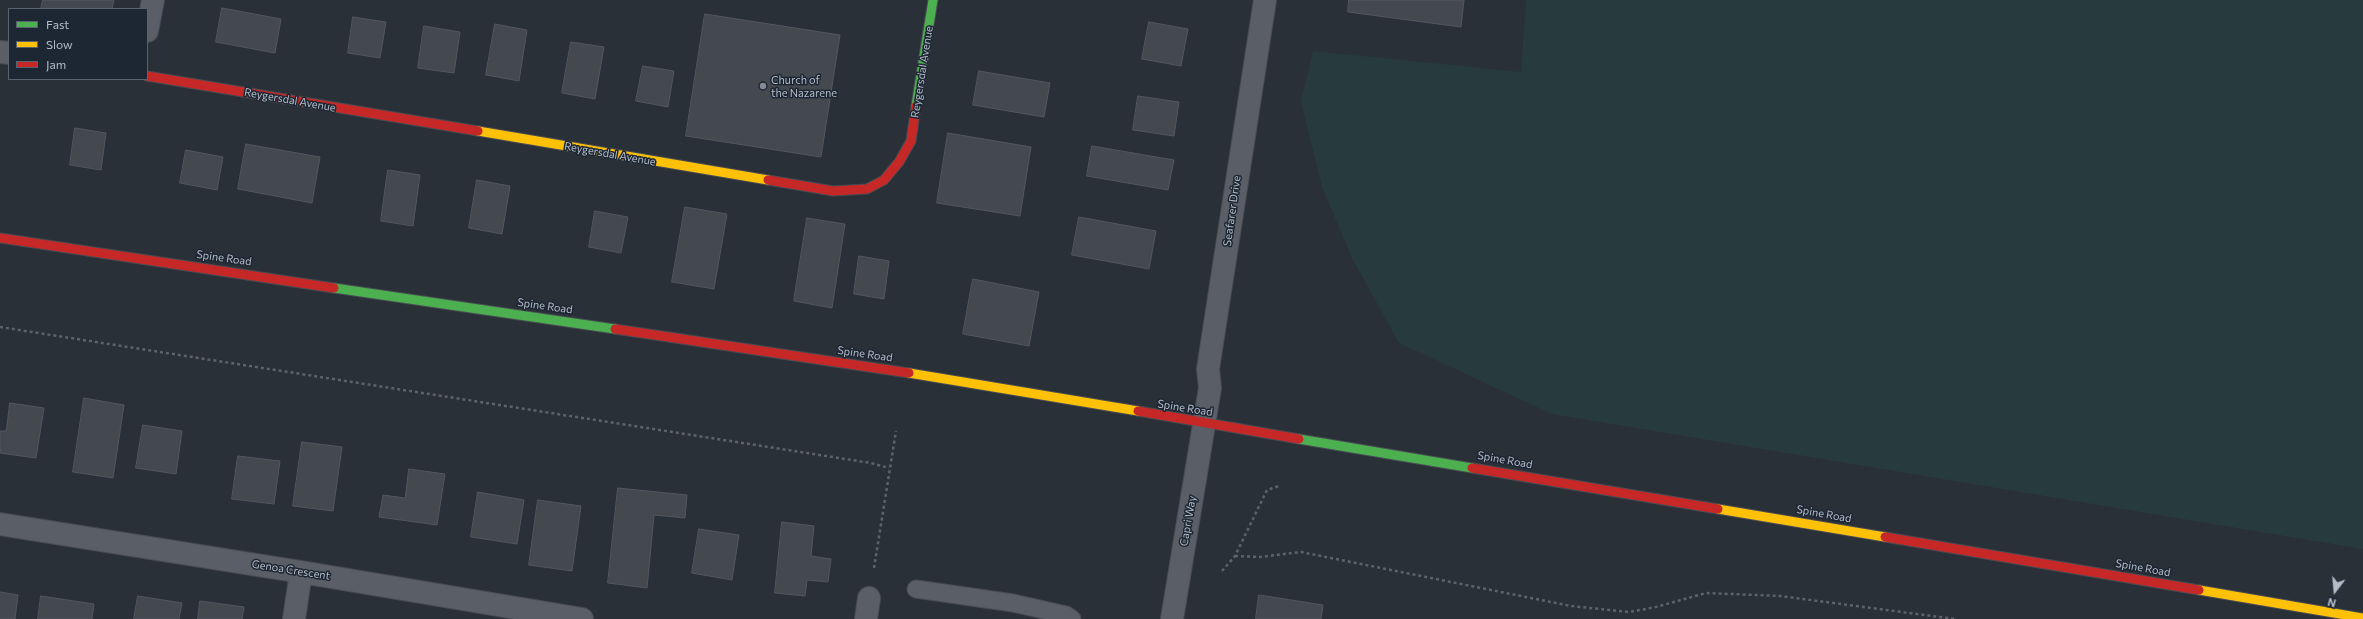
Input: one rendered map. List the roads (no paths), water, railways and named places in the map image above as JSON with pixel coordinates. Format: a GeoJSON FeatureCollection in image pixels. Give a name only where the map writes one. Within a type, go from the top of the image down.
{"type":"FeatureCollection","features":[{"type":"Feature","properties":{"kind":"main road","name":"Reygersdal Avenue"},"geometry":{"type":"LineString","coordinates":[[148,76],[833,191],[867,188],[884,180],[899,162],[911,141],[933,0]]}},
{"type":"Feature","properties":{"kind":"main road","name":"Spine Road"},"geometry":{"type":"LineString","coordinates":[[0,238],[904,372],[1204,423],[1288,435],[2363,618]]}},
{"type":"Feature","properties":{"kind":"street"},"geometry":{"type":"LineString","coordinates":[[148,26],[153,0]]}},
{"type":"Feature","properties":{"kind":"street","name":"Seafarer Drive"},"geometry":{"type":"LineString","coordinates":[[1204,423],[1210,388],[1208,369],[1265,0]]}},
{"type":"Feature","properties":{"kind":"street","name":"Capri Way"},"geometry":{"type":"LineString","coordinates":[[1172,619],[1204,423]]}},
{"type":"Feature","properties":{"kind":"street","name":"Genoa Crescent"},"geometry":{"type":"LineString","coordinates":[[0,524],[582,619]]}},
{"type":"Feature","properties":{"kind":"street"},"geometry":{"type":"LineString","coordinates":[[294,619],[301,572]]}},
{"type":"Feature","properties":{"kind":"lane"},"geometry":{"type":"LineString","coordinates":[[916,589],[1012,611],[1066,615],[1072,619]]}},
{"type":"Feature","properties":{"kind":"place","name":"Church of the Nazarene"},"geometry":{"type":"Point","coordinates":[763,86]}}]}
